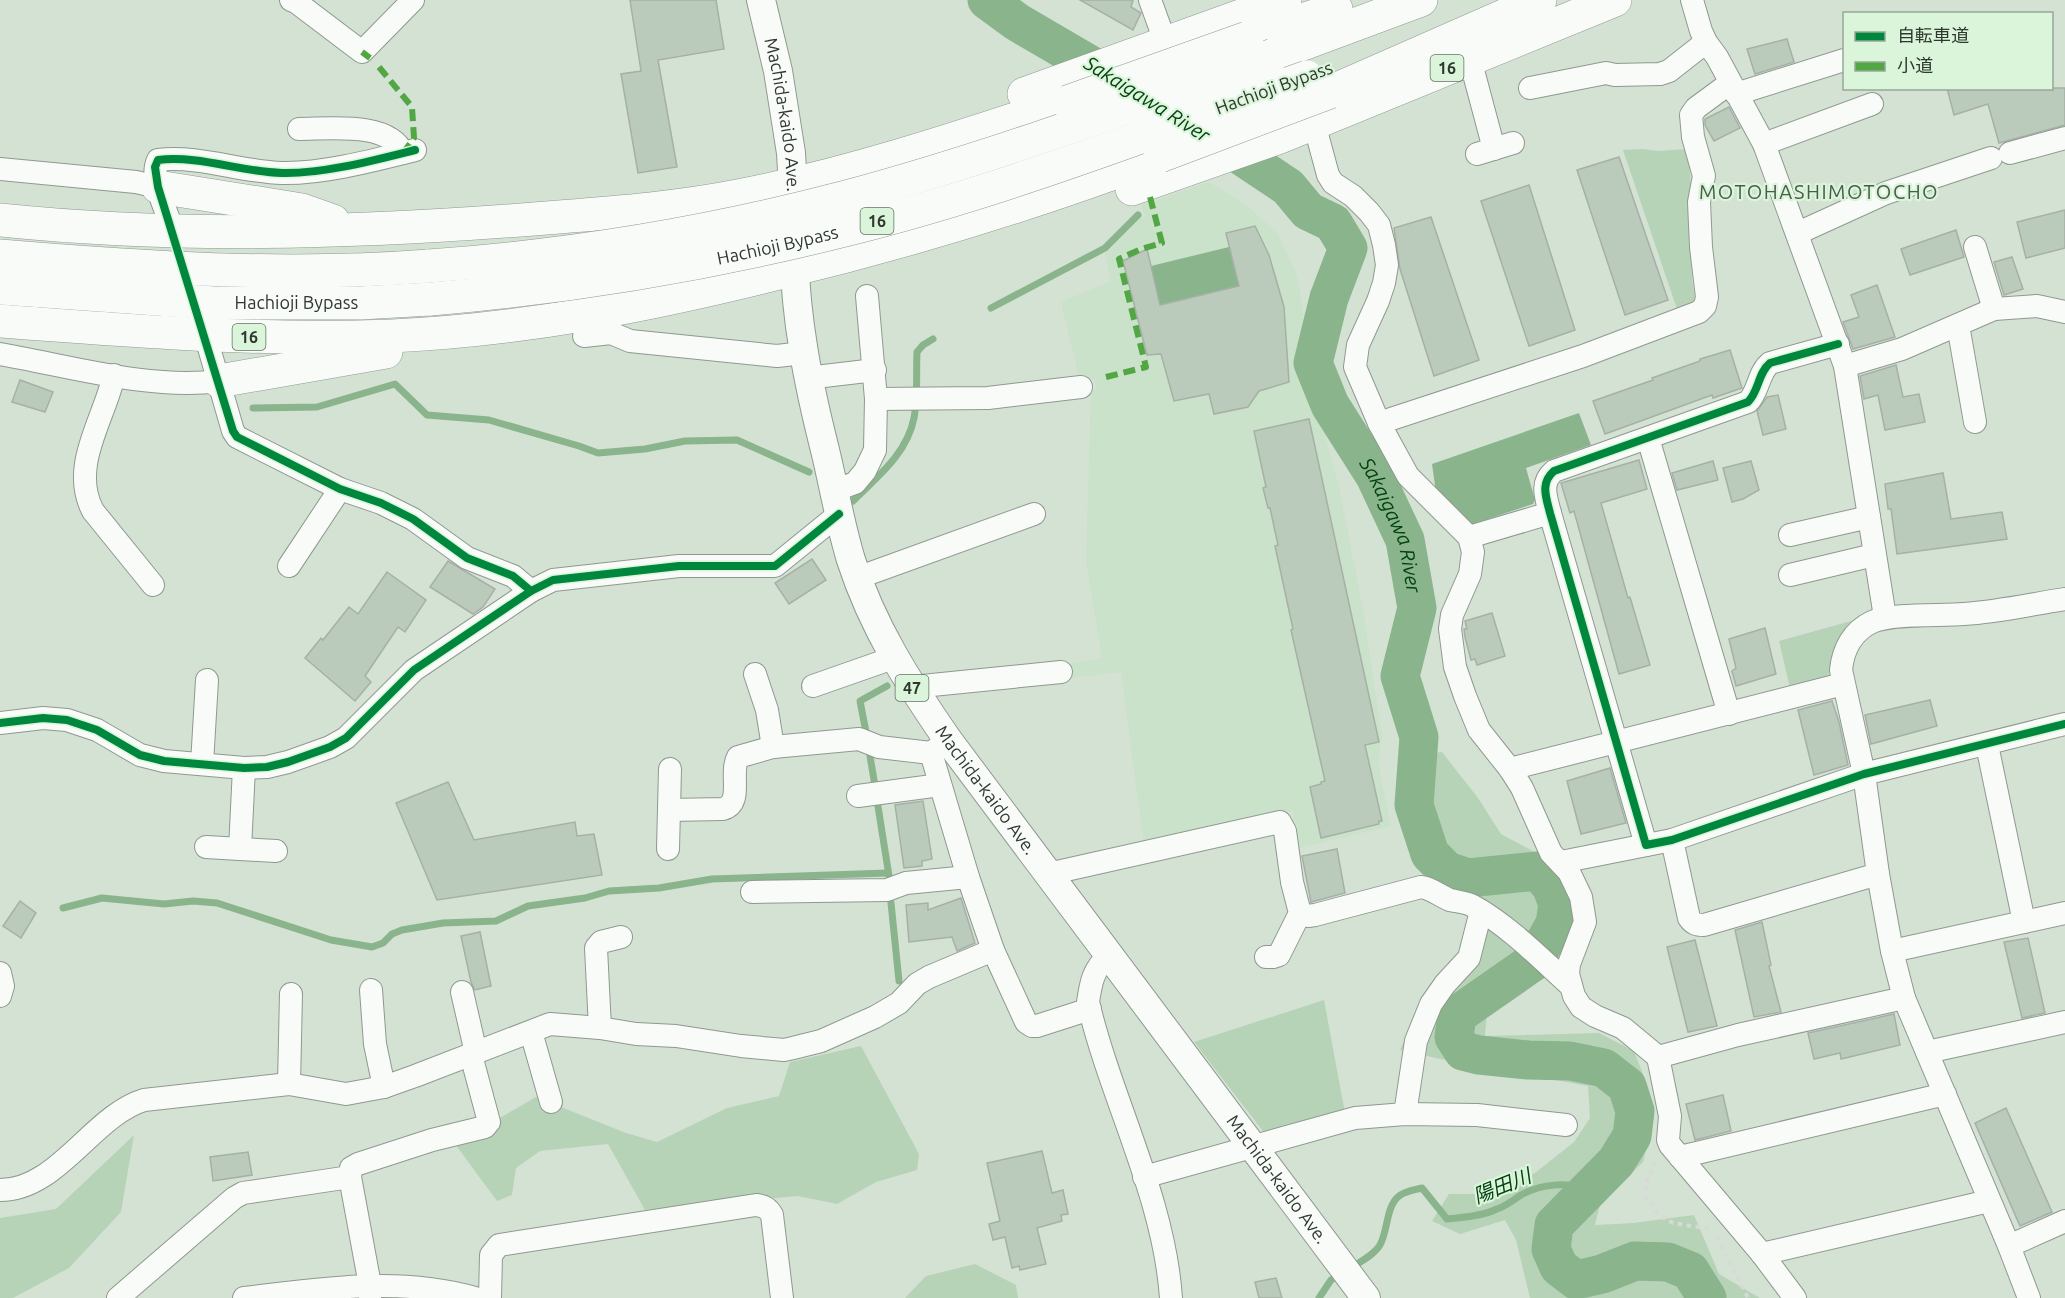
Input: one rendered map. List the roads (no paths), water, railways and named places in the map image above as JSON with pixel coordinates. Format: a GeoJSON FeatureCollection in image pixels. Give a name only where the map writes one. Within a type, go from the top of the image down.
{"type":"FeatureCollection","features":[{"type":"Feature","properties":{"kind":"highway","name":"16"},"geometry":{"type":"LineString","coordinates":[[0,220],[111,229],[206,232],[426,227],[606,213],[721,199],[846,171],[923,149],[1061,93],[1166,44],[1286,0]]}},
{"type":"Feature","properties":{"kind":"highway","name":"16"},"geometry":{"type":"LineString","coordinates":[[1061,93],[1260,47],[1362,0]]}},
{"type":"Feature","properties":{"kind":"highway","name":"Hachioji Bypass"},"geometry":{"type":"LineString","coordinates":[[0,256],[116,265],[290,272],[359,272],[560,254],[721,227],[844,197],[1010,148],[1260,47],[1421,0]]}},
{"type":"Feature","properties":{"kind":"highway","name":"Hachioji Bypass"},"geometry":{"type":"LineString","coordinates":[[0,288],[214,303],[360,303],[494,294],[641,274],[850,229],[1019,178],[1319,84],[1519,0]]}},
{"type":"Feature","properties":{"kind":"highway","name":"16"},"geometry":{"type":"LineString","coordinates":[[0,321],[184,335],[271,338],[394,335],[499,327],[648,304],[794,270],[943,230],[1030,202],[1160,156],[1319,84],[1540,0]]}},
{"type":"Feature","properties":{"kind":"highway","name":"16"},"geometry":{"type":"LineString","coordinates":[[943,230],[985,234],[1003,232],[1036,223],[1314,123],[1615,0]]}},
{"type":"Feature","properties":{"kind":"highway"},"geometry":{"type":"LineString","coordinates":[[163,202],[302,210],[351,229]]}},
{"type":"Feature","properties":{"kind":"highway"},"geometry":{"type":"LineString","coordinates":[[219,381],[422,346],[499,327]]}},
{"type":"Feature","properties":{"kind":"main road","name":"Machida-kaido Ave."},"geometry":{"type":"LineString","coordinates":[[761,0],[778,71],[791,153],[794,270],[805,366],[836,503],[857,578],[868,604],[940,746],[1048,874],[1361,1292]]}},
{"type":"Feature","properties":{"kind":"street"},"geometry":{"type":"LineString","coordinates":[[291,0],[362,52],[413,0]]}},
{"type":"Feature","properties":{"kind":"street"},"geometry":{"type":"LineString","coordinates":[[1150,0],[1166,44],[1198,43],[1208,56],[1314,123],[1328,175],[1333,183],[1353,196],[1379,225],[1387,265],[1378,301],[1358,345],[1355,367],[1379,423],[1408,477],[1469,537],[1473,552],[1470,574],[1452,615],[1450,629],[1455,667],[1479,730],[1522,788],[1551,852],[1569,872],[1576,885],[1584,910],[1585,922],[1569,964],[1568,974],[1571,986],[1581,1007],[1623,1028],[1658,1057],[1674,1148],[1762,1254],[1795,1298]]}},
{"type":"Feature","properties":{"kind":"street"},"geometry":{"type":"LineString","coordinates":[[1692,0],[1706,42],[1717,57],[1764,144],[1845,366],[1885,617]]}},
{"type":"Feature","properties":{"kind":"street"},"geometry":{"type":"LineString","coordinates":[[1530,88],[1606,74],[1660,74],[1669,71],[1706,42]]}},
{"type":"Feature","properties":{"kind":"street"},"geometry":{"type":"LineString","coordinates":[[1470,59],[1495,149]]}},
{"type":"Feature","properties":{"kind":"street"},"geometry":{"type":"LineString","coordinates":[[1379,423],[1583,356],[1699,312],[1705,306],[1707,297],[1699,202],[1704,176],[1693,137],[1691,115],[1696,108],[1733,88],[1843,60]]}},
{"type":"Feature","properties":{"kind":"street"},"geometry":{"type":"LineString","coordinates":[[1764,144],[1872,104]]}},
{"type":"Feature","properties":{"kind":"street"},"geometry":{"type":"LineString","coordinates":[[163,202],[155,167],[158,160],[181,159],[241,170],[284,173],[316,170],[409,151],[388,136],[372,130],[299,129]]}},
{"type":"Feature","properties":{"kind":"street"},"geometry":{"type":"LineString","coordinates":[[1798,233],[1886,193],[2000,156],[2065,138]]}},
{"type":"Feature","properties":{"kind":"street"},"geometry":{"type":"LineString","coordinates":[[0,169],[136,182],[163,202]]}},
{"type":"Feature","properties":{"kind":"street"},"geometry":{"type":"LineString","coordinates":[[1975,247],[1994,309]]}},
{"type":"Feature","properties":{"kind":"street"},"geometry":{"type":"LineString","coordinates":[[0,723],[43,718],[67,720],[97,730],[140,755],[164,761],[244,768],[267,767],[330,747],[346,738],[414,670],[531,591],[553,580],[679,566],[775,566],[855,483],[865,471],[875,450],[876,399],[867,296]]}},
{"type":"Feature","properties":{"kind":"street"},"geometry":{"type":"LineString","coordinates":[[1845,366],[1902,349],[1994,309],[2037,306],[2065,312]]}},
{"type":"Feature","properties":{"kind":"street"},"geometry":{"type":"LineString","coordinates":[[1958,325],[1975,422]]}},
{"type":"Feature","properties":{"kind":"street"},"geometry":{"type":"LineString","coordinates":[[584,336],[611,333],[630,341],[777,356],[805,366],[874,370]]}},
{"type":"Feature","properties":{"kind":"street"},"geometry":{"type":"LineString","coordinates":[[1646,844],[1544,488],[1549,475],[1554,471],[1748,402],[1753,397],[1764,369],[1770,363],[1838,344]]}},
{"type":"Feature","properties":{"kind":"street"},"geometry":{"type":"LineString","coordinates":[[209,348],[233,431],[237,437],[340,489],[381,503],[413,519],[467,558],[513,576],[531,591]]}},
{"type":"Feature","properties":{"kind":"street"},"geometry":{"type":"LineString","coordinates":[[1,360],[174,383],[219,381]]}},
{"type":"Feature","properties":{"kind":"street"},"geometry":{"type":"LineString","coordinates":[[114,375],[111,389],[92,437],[86,479],[87,497],[93,511],[153,585]]}},
{"type":"Feature","properties":{"kind":"street"},"geometry":{"type":"LineString","coordinates":[[876,399],[988,398],[1081,387]]}},
{"type":"Feature","properties":{"kind":"street"},"geometry":{"type":"LineString","coordinates":[[1648,438],[1729,714]]}},
{"type":"Feature","properties":{"kind":"street"},"geometry":{"type":"LineString","coordinates":[[289,566],[340,489]]}},
{"type":"Feature","properties":{"kind":"street"},"geometry":{"type":"LineString","coordinates":[[1469,537],[1550,513]]}},
{"type":"Feature","properties":{"kind":"street"},"geometry":{"type":"LineString","coordinates":[[857,578],[1034,514]]}},
{"type":"Feature","properties":{"kind":"street"},"geometry":{"type":"LineString","coordinates":[[1790,535],[1869,517]]}},
{"type":"Feature","properties":{"kind":"street"},"geometry":{"type":"LineString","coordinates":[[1790,575],[1874,555]]}},
{"type":"Feature","properties":{"kind":"street"},"geometry":{"type":"LineString","coordinates":[[2024,1297],[2009,1245],[1904,998],[1892,951],[1864,774],[1843,684],[1842,661],[1850,641],[1864,627],[1885,617],[1967,614],[2065,599]]}},
{"type":"Feature","properties":{"kind":"street"},"geometry":{"type":"LineString","coordinates":[[813,686],[894,658]]}},
{"type":"Feature","properties":{"kind":"street"},"geometry":{"type":"LineString","coordinates":[[912,687],[1061,672]]}},
{"type":"Feature","properties":{"kind":"street"},"geometry":{"type":"LineString","coordinates":[[755,674],[767,710],[773,747]]}},
{"type":"Feature","properties":{"kind":"street"},"geometry":{"type":"LineString","coordinates":[[202,764],[207,681]]}},
{"type":"Feature","properties":{"kind":"street"},"geometry":{"type":"LineString","coordinates":[[1510,769],[1843,684]]}},
{"type":"Feature","properties":{"kind":"street"},"geometry":{"type":"LineString","coordinates":[[1561,862],[1672,840],[1864,774],[2065,724]]}},
{"type":"Feature","properties":{"kind":"street"},"geometry":{"type":"LineString","coordinates":[[669,810],[729,807],[734,802],[733,769],[738,757],[773,747],[859,739],[879,747],[940,746],[940,785],[968,877],[993,950],[1026,1022],[1037,1026],[1090,1009]]}},
{"type":"Feature","properties":{"kind":"street"},"geometry":{"type":"LineString","coordinates":[[1987,745],[2024,922]]}},
{"type":"Feature","properties":{"kind":"street"},"geometry":{"type":"LineString","coordinates":[[240,849],[244,768]]}},
{"type":"Feature","properties":{"kind":"street"},"geometry":{"type":"LineString","coordinates":[[668,849],[670,769]]}},
{"type":"Feature","properties":{"kind":"street"},"geometry":{"type":"LineString","coordinates":[[858,796],[940,785]]}},
{"type":"Feature","properties":{"kind":"street"},"geometry":{"type":"LineString","coordinates":[[1048,874],[1280,822],[1285,831],[1292,882],[1300,913],[1279,955],[1266,957]]}},
{"type":"Feature","properties":{"kind":"street"},"geometry":{"type":"LineString","coordinates":[[1672,840],[1689,918],[1698,925],[1878,874]]}},
{"type":"Feature","properties":{"kind":"street"},"geometry":{"type":"LineString","coordinates":[[206,847],[276,851]]}},
{"type":"Feature","properties":{"kind":"street"},"geometry":{"type":"LineString","coordinates":[[752,892],[887,890],[906,883],[968,877]]}},
{"type":"Feature","properties":{"kind":"street"},"geometry":{"type":"LineString","coordinates":[[1300,913],[1308,916],[1315,915],[1420,887],[1426,888],[1451,900],[1471,905],[1526,945],[1571,986]]}},
{"type":"Feature","properties":{"kind":"street"},"geometry":{"type":"LineString","coordinates":[[1406,1114],[1416,1041],[1431,1004],[1469,957],[1481,912]]}},
{"type":"Feature","properties":{"kind":"street"},"geometry":{"type":"LineString","coordinates":[[1892,951],[2065,913]]}},
{"type":"Feature","properties":{"kind":"street"},"geometry":{"type":"LineString","coordinates":[[600,1028],[596,948],[601,942],[621,937]]}},
{"type":"Feature","properties":{"kind":"street"},"geometry":{"type":"LineString","coordinates":[[0,1190],[11,1190],[41,1177],[128,1105],[144,1101],[289,1084],[346,1094],[384,1087],[550,1024],[558,1023],[784,1050],[821,1041],[875,1017],[899,1002],[917,984],[928,977],[993,950]]}},
{"type":"Feature","properties":{"kind":"street"},"geometry":{"type":"LineString","coordinates":[[1108,956],[1097,967],[1090,984],[1088,1002],[1154,1206],[1170,1273],[1172,1298]]}},
{"type":"Feature","properties":{"kind":"street"},"geometry":{"type":"LineString","coordinates":[[0,973],[3,986],[0,996]]}},
{"type":"Feature","properties":{"kind":"street"},"geometry":{"type":"LineString","coordinates":[[371,990],[375,1044],[384,1087]]}},
{"type":"Feature","properties":{"kind":"street"},"geometry":{"type":"LineString","coordinates":[[370,1291],[350,1177],[351,1168],[432,1140],[485,1127],[489,1122],[462,992]]}},
{"type":"Feature","properties":{"kind":"street"},"geometry":{"type":"LineString","coordinates":[[289,1084],[291,994]]}},
{"type":"Feature","properties":{"kind":"street"},"geometry":{"type":"LineString","coordinates":[[1658,1057],[1738,1035],[1904,998]]}},
{"type":"Feature","properties":{"kind":"street"},"geometry":{"type":"LineString","coordinates":[[1927,1052],[2065,1022]]}},
{"type":"Feature","properties":{"kind":"street"},"geometry":{"type":"LineString","coordinates":[[531,1032],[551,1102]]}},
{"type":"Feature","properties":{"kind":"street"},"geometry":{"type":"LineString","coordinates":[[1674,1148],[1945,1094]]}},
{"type":"Feature","properties":{"kind":"street"},"geometry":{"type":"LineString","coordinates":[[1144,1177],[1354,1118],[1406,1114],[1477,1115],[1566,1125]]}},
{"type":"Feature","properties":{"kind":"street"},"geometry":{"type":"LineString","coordinates":[[118,1298],[234,1198],[243,1193],[350,1177]]}},
{"type":"Feature","properties":{"kind":"street"},"geometry":{"type":"LineString","coordinates":[[1762,1254],[1989,1201]]}},
{"type":"Feature","properties":{"kind":"street"},"geometry":{"type":"LineString","coordinates":[[490,1298],[491,1255],[499,1245],[756,1205],[768,1209],[772,1215],[782,1298]]}},
{"type":"Feature","properties":{"kind":"street"},"geometry":{"type":"LineString","coordinates":[[2009,1245],[2065,1221]]}},
{"type":"Feature","properties":{"kind":"street"},"geometry":{"type":"LineString","coordinates":[[245,1298],[417,1287],[475,1298]]}},
{"type":"Feature","properties":{"kind":"waterway","name":"Sakaigawa River"},"geometry":{"type":"LineString","coordinates":[[987,0],[1017,22],[1123,84]]}},
{"type":"Feature","properties":{"kind":"waterway","name":"Sakaigawa River"},"geometry":{"type":"LineString","coordinates":[[1210,135],[1288,187],[1308,211],[1333,223],[1348,248],[1329,298],[1313,363],[1330,405],[1375,476],[1405,540],[1417,608],[1400,676],[1419,737],[1414,805],[1430,854],[1447,871],[1468,878],[1538,871],[1551,886],[1558,904],[1555,924],[1533,962],[1457,1015],[1454,1037],[1463,1051],[1479,1055],[1570,1061],[1604,1068],[1627,1086],[1635,1111],[1632,1136],[1616,1162],[1554,1225],[1551,1249],[1559,1267],[1576,1280],[1602,1274],[1635,1261],[1668,1262],[1690,1271],[1707,1298]]}},
{"type":"Feature","properties":{"kind":"waterway"},"geometry":{"type":"LineString","coordinates":[[991,308],[1105,248],[1138,215]]}},
{"type":"Feature","properties":{"kind":"waterway"},"geometry":{"type":"LineString","coordinates":[[853,501],[890,464],[905,443],[914,418],[917,352],[933,339]]}},
{"type":"Feature","properties":{"kind":"waterway"},"geometry":{"type":"LineString","coordinates":[[253,408],[317,407],[395,384],[427,415],[489,420],[598,453],[645,449],[685,441],[737,440],[809,472]]}},
{"type":"Feature","properties":{"kind":"waterway"},"geometry":{"type":"LineString","coordinates":[[866,732],[860,701],[887,686]]}},
{"type":"Feature","properties":{"kind":"waterway"},"geometry":{"type":"LineString","coordinates":[[870,756],[875,786]]}},
{"type":"Feature","properties":{"kind":"waterway"},"geometry":{"type":"LineString","coordinates":[[877,800],[889,876]]}},
{"type":"Feature","properties":{"kind":"waterway"},"geometry":{"type":"LineString","coordinates":[[63,908],[102,898],[164,904],[193,901],[217,903],[331,940],[372,947],[383,943],[392,934],[402,930],[443,923],[496,921],[528,906],[585,898],[609,891],[659,888],[712,879],[888,873]]}},
{"type":"Feature","properties":{"kind":"waterway"},"geometry":{"type":"LineString","coordinates":[[891,903],[899,981]]}},
{"type":"Feature","properties":{"kind":"waterway","name":"陽田川"},"geometry":{"type":"LineString","coordinates":[[1350,1268],[1377,1249],[1383,1239],[1389,1212],[1395,1200],[1407,1192],[1422,1188],[1447,1219],[1491,1211],[1529,1191],[1546,1186],[1571,1185],[1589,1188]]}},
{"type":"Feature","properties":{"kind":"waterway","name":"陽田川"},"geometry":{"type":"LineString","coordinates":[[1319,1298],[1331,1280],[1341,1274]]}},
{"type":"Feature","properties":{"kind":"district","name":"MOTOHASHIMOTOCHO"},"geometry":{"type":"Point","coordinates":[1819,192]}}]}
